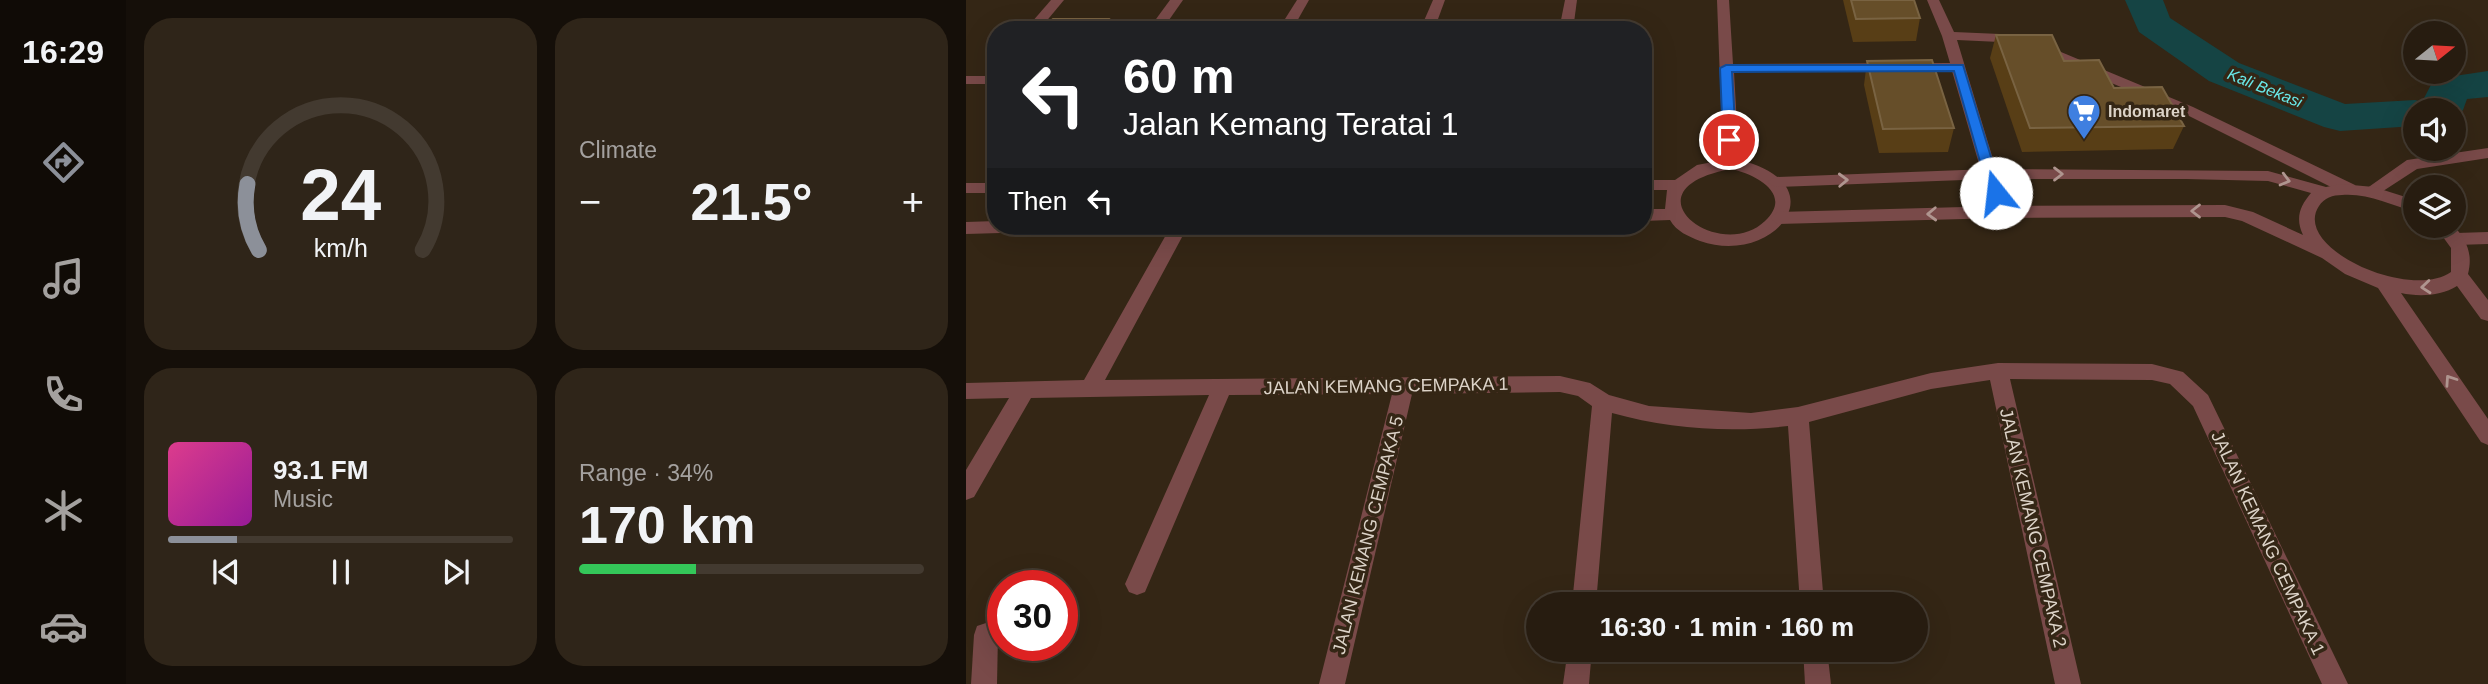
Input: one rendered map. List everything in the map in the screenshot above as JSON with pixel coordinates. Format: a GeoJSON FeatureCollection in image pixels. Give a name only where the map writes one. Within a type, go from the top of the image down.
{"type":"FeatureCollection","features":[{"type":"Feature","properties":{"kind":"street"},"geometry":{"type":"LineString","coordinates":[[1040,21],[1058,0]]}},
{"type":"Feature","properties":{"kind":"street"},"geometry":{"type":"LineString","coordinates":[[1162,21],[1177,0]]}},
{"type":"Feature","properties":{"kind":"street"},"geometry":{"type":"LineString","coordinates":[[1290,21],[1303,0]]}},
{"type":"Feature","properties":{"kind":"street"},"geometry":{"type":"LineString","coordinates":[[1431,21],[1439,0]]}},
{"type":"Feature","properties":{"kind":"street"},"geometry":{"type":"LineString","coordinates":[[1568,21],[1572,0]]}},
{"type":"Feature","properties":{"kind":"street"},"geometry":{"type":"LineString","coordinates":[[1723,0],[1731,164]]}},
{"type":"Feature","properties":{"kind":"street"},"geometry":{"type":"LineString","coordinates":[[1933,0],[1949,36],[2001,212]]}},
{"type":"Feature","properties":{"kind":"street"},"geometry":{"type":"LineString","coordinates":[[1949,36],[2000,38],[2032,45],[2188,110],[2349,189]]}},
{"type":"Feature","properties":{"kind":"street"},"geometry":{"type":"LineString","coordinates":[[1726,68],[1959,68]]}},
{"type":"Feature","properties":{"kind":"street"},"geometry":{"type":"LineString","coordinates":[[966,80],[987,78]]}},
{"type":"Feature","properties":{"kind":"street"},"geometry":{"type":"LineString","coordinates":[[2371,191],[2413,164],[2488,153]]}},
{"type":"Feature","properties":{"kind":"street"},"geometry":{"type":"LineString","coordinates":[[1652,185],[1677,185],[1699,169],[1731,164],[1763,173],[1775,182],[1782,194],[1783,206],[1778,218],[1756,234],[1724,240],[1702,236],[1685,228],[1674,214],[1671,204],[1677,185]]}},
{"type":"Feature","properties":{"kind":"street"},"geometry":{"type":"LineString","coordinates":[[1775,182],[1990,174],[2268,176],[2326,192],[2349,189],[2371,191],[2403,202]]}},
{"type":"Feature","properties":{"kind":"street"},"geometry":{"type":"LineString","coordinates":[[966,188],[987,188]]}},
{"type":"Feature","properties":{"kind":"street"},"geometry":{"type":"LineString","coordinates":[[2326,192],[2311,202],[2305,217],[2312,235],[2329,254]]}},
{"type":"Feature","properties":{"kind":"street"},"geometry":{"type":"LineString","coordinates":[[1778,218],[2001,212],[2225,211],[2248,216],[2329,254],[2354,271],[2384,283],[2416,289],[2442,286],[2459,275],[2464,259],[2453,238]]}},
{"type":"Feature","properties":{"kind":"street"},"geometry":{"type":"LineString","coordinates":[[1652,215],[1674,214]]}},
{"type":"Feature","properties":{"kind":"street"},"geometry":{"type":"LineString","coordinates":[[966,228],[987,227]]}},
{"type":"Feature","properties":{"kind":"street"},"geometry":{"type":"LineString","coordinates":[[1091,386],[1174,235]]}},
{"type":"Feature","properties":{"kind":"street"},"geometry":{"type":"LineString","coordinates":[[2466,235],[2488,239]]}},
{"type":"Feature","properties":{"kind":"street"},"geometry":{"type":"LineString","coordinates":[[2459,275],[2488,314]]}},
{"type":"Feature","properties":{"kind":"street"},"geometry":{"type":"LineString","coordinates":[[2384,283],[2488,436]]}},
{"type":"Feature","properties":{"kind":"street","name":"JALAN KEMANG CEMPAKA 1"},"geometry":{"type":"LineString","coordinates":[[966,391],[1091,386],[1222,388],[1560,384],[1583,388],[1603,402],[1649,415],[1702,421],[1751,422],[1798,416],[1931,381],[1998,372],[2152,372],[2176,378],[2201,401],[2335,684]]}},
{"type":"Feature","properties":{"kind":"street","name":"JALAN KEMANG CEMPAKA 2"},"geometry":{"type":"LineString","coordinates":[[1998,372],[2068,684]]}},
{"type":"Feature","properties":{"kind":"street","name":"JALAN KEMANG CEMPAKA 5"},"geometry":{"type":"LineString","coordinates":[[1332,684],[1404,387]]}},
{"type":"Feature","properties":{"kind":"street"},"geometry":{"type":"LineString","coordinates":[[1137,584],[1222,388]]}},
{"type":"Feature","properties":{"kind":"street"},"geometry":{"type":"LineString","coordinates":[[966,490],[1025,389]]}},
{"type":"Feature","properties":{"kind":"street"},"geometry":{"type":"LineString","coordinates":[[1585,592],[1603,402]]}},
{"type":"Feature","properties":{"kind":"street"},"geometry":{"type":"LineString","coordinates":[[1798,416],[1811,592]]}},
{"type":"Feature","properties":{"kind":"street"},"geometry":{"type":"LineString","coordinates":[[984,684],[986,635]]}},
{"type":"Feature","properties":{"kind":"street"},"geometry":{"type":"LineString","coordinates":[[1576,684],[1579,662]]}},
{"type":"Feature","properties":{"kind":"street"},"geometry":{"type":"LineString","coordinates":[[1816,662],[1818,684]]}},
{"type":"Feature","properties":{"kind":"building"},"geometry":{"type":"Polygon","coordinates":[[[1851,0],[1914,0],[1920,18],[1856,19],[1851,0]]]}},
{"type":"Feature","properties":{"kind":"building"},"geometry":{"type":"Polygon","coordinates":[[[1053,19],[1108,19],[1106,21],[1050,21],[1053,19]]]}},
{"type":"Feature","properties":{"kind":"building"},"geometry":{"type":"Polygon","coordinates":[[[1996,35],[2052,35],[2064,61],[2099,60],[2114,88],[2162,87],[2184,126],[2030,128],[1996,35]]]}},
{"type":"Feature","properties":{"kind":"building"},"geometry":{"type":"Polygon","coordinates":[[[1932,60],[1954,128],[1883,129],[1867,61],[1932,60]]]}},
{"type":"Feature","properties":{"kind":"waterway","name":"Kali Bekasi"},"geometry":{"type":"LineString","coordinates":[[2144,0],[2153,24],[2224,72],[2340,118],[2403,114]]}},
{"type":"Feature","properties":{"kind":"waterway","name":"Kali Bekasi"},"geometry":{"type":"LineString","coordinates":[[2445,98],[2449,88],[2488,84]]}},
{"type":"Feature","properties":{"kind":"place","name":"Indomaret"},"geometry":{"type":"Point","coordinates":[2084,141]}},
{"type":"Feature","properties":{"kind":"route"},"geometry":{"type":"LineString","coordinates":[[1729,140],[1726,68],[1959,68],[1996,193]]}}]}
